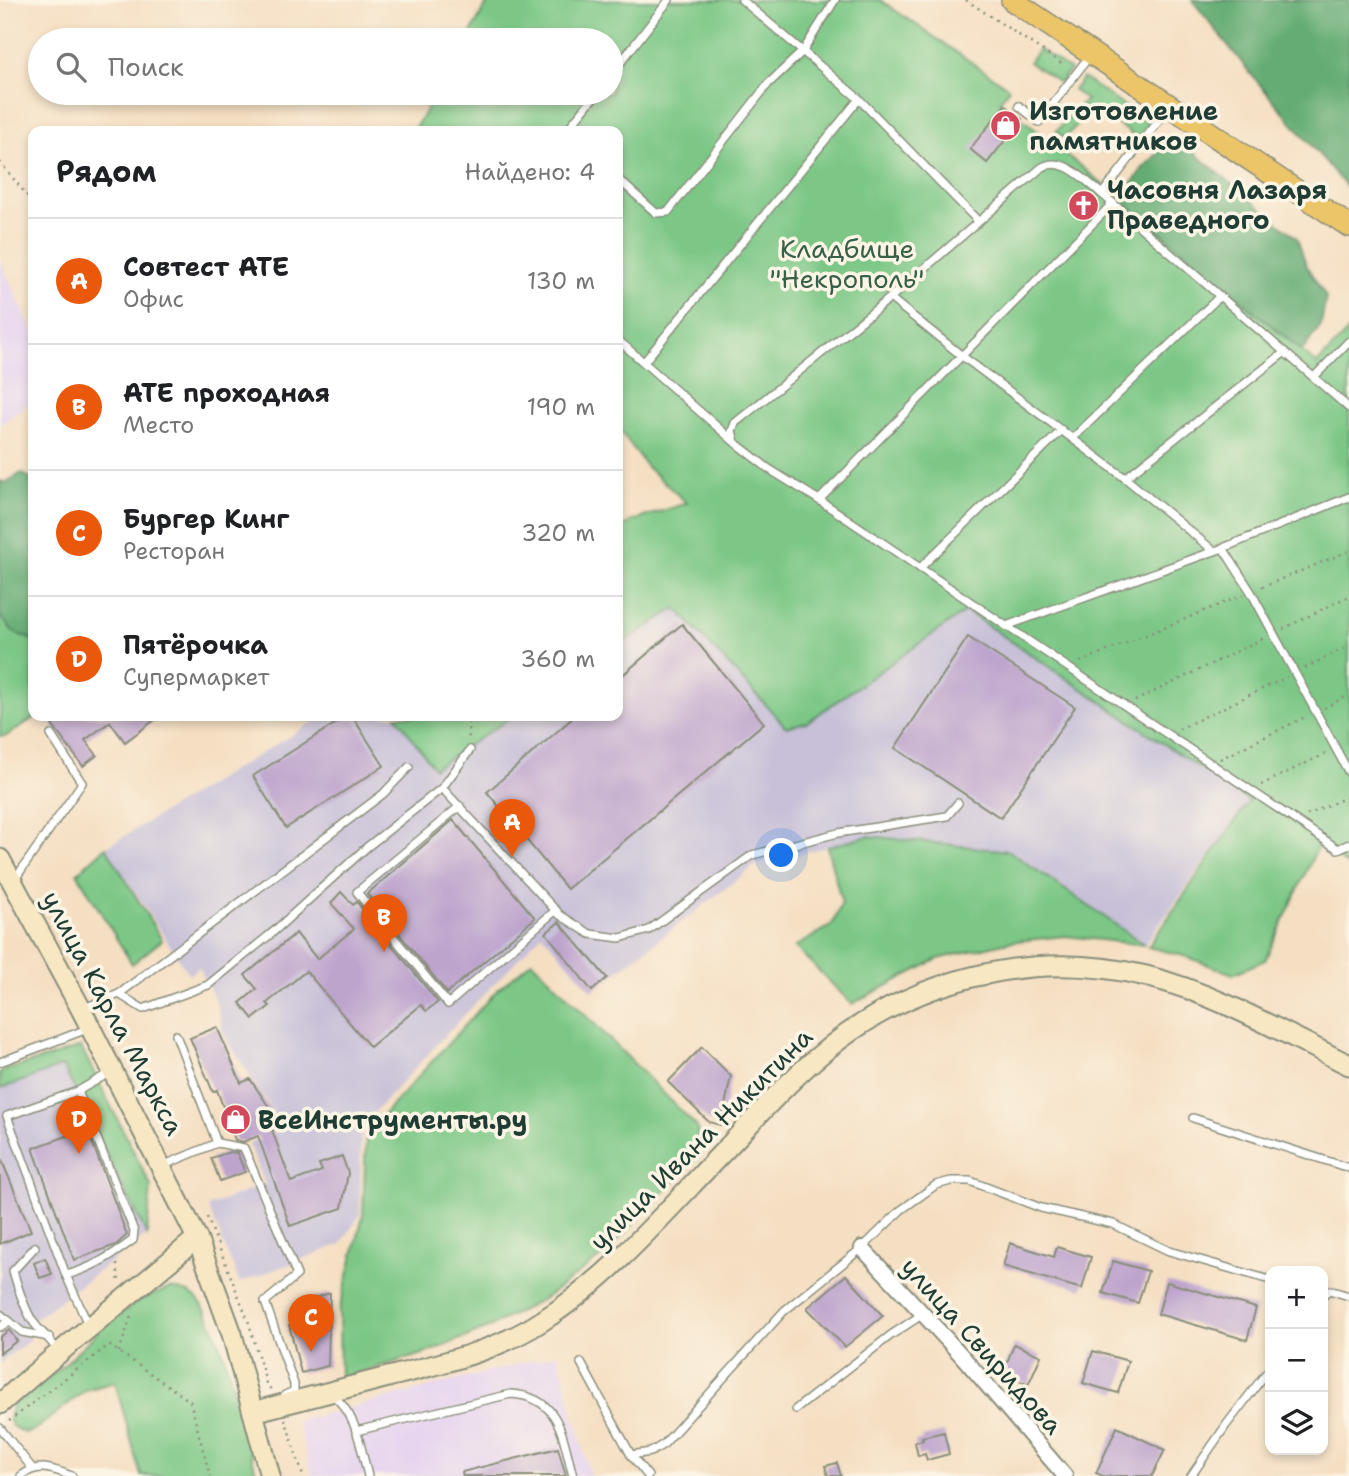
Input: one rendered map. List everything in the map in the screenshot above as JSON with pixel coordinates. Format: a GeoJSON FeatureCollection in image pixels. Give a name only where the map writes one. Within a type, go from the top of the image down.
{"type":"FeatureCollection","features":[{"type":"Feature","properties":{"kind":"main road"},"geometry":{"type":"LineString","coordinates":[[1012,0],[1349,226]]}},
{"type":"Feature","properties":{"kind":"main road","name":"улица Карла Маркса"},"geometry":{"type":"LineString","coordinates":[[0,859],[81,1009],[197,1238],[232,1334],[271,1476]]}},
{"type":"Feature","properties":{"kind":"main road","name":"улица Ивана Никитина"},"geometry":{"type":"LineString","coordinates":[[252,1408],[449,1362],[541,1323],[588,1287],[631,1247],[820,1055],[860,1026],[901,1002],[972,977],[1017,968],[1058,966],[1103,969],[1147,977],[1219,1002],[1349,1065]]}},
{"type":"Feature","properties":{"kind":"main road"},"geometry":{"type":"LineString","coordinates":[[0,1404],[54,1344],[90,1327],[127,1299],[197,1238]]}},
{"type":"Feature","properties":{"kind":"street","name":"улица Свиридова"},"geometry":{"type":"LineString","coordinates":[[862,1248],[1065,1476]]}},
{"type":"Feature","properties":{"kind":"lane"},"geometry":{"type":"LineString","coordinates":[[623,60],[670,0]]}},
{"type":"Feature","properties":{"kind":"lane"},"geometry":{"type":"LineString","coordinates":[[741,0],[859,99],[978,221]]}},
{"type":"Feature","properties":{"kind":"lane"},"geometry":{"type":"LineString","coordinates":[[750,8],[756,0]]}},
{"type":"Feature","properties":{"kind":"lane"},"geometry":{"type":"LineString","coordinates":[[623,183],[656,213],[668,212],[768,84],[803,51],[835,0]]}},
{"type":"Feature","properties":{"kind":"lane"},"geometry":{"type":"LineString","coordinates":[[1019,106],[1040,122],[1092,54]]}},
{"type":"Feature","properties":{"kind":"lane"},"geometry":{"type":"LineString","coordinates":[[644,362],[859,99]]}},
{"type":"Feature","properties":{"kind":"lane"},"geometry":{"type":"LineString","coordinates":[[570,126],[587,105]]}},
{"type":"Feature","properties":{"kind":"lane"},"geometry":{"type":"LineString","coordinates":[[1102,194],[1171,106]]}},
{"type":"Feature","properties":{"kind":"lane"},"geometry":{"type":"LineString","coordinates":[[718,426],[735,423],[890,298],[1041,167],[1052,162],[1065,166],[1113,203],[1349,408]]}},
{"type":"Feature","properties":{"kind":"lane"},"geometry":{"type":"LineString","coordinates":[[819,500],[1113,203]]}},
{"type":"Feature","properties":{"kind":"lane"},"geometry":{"type":"LineString","coordinates":[[1074,438],[1220,296]]}},
{"type":"Feature","properties":{"kind":"lane"},"geometry":{"type":"LineString","coordinates":[[890,298],[962,356],[1074,438],[1214,551]]}},
{"type":"Feature","properties":{"kind":"lane"},"geometry":{"type":"LineString","coordinates":[[1314,377],[1349,341]]}},
{"type":"Feature","properties":{"kind":"lane"},"geometry":{"type":"LineString","coordinates":[[623,345],[769,469],[1338,849],[1349,844]]}},
{"type":"Feature","properties":{"kind":"lane"},"geometry":{"type":"LineString","coordinates":[[1125,478],[1284,352]]}},
{"type":"Feature","properties":{"kind":"lane"},"geometry":{"type":"LineString","coordinates":[[735,423],[732,434],[738,445]]}},
{"type":"Feature","properties":{"kind":"lane"},"geometry":{"type":"LineString","coordinates":[[920,568],[1062,430]]}},
{"type":"Feature","properties":{"kind":"lane"},"geometry":{"type":"LineString","coordinates":[[1006,626],[1348,501]]}},
{"type":"Feature","properties":{"kind":"lane"},"geometry":{"type":"LineString","coordinates":[[1223,548],[1251,592],[1349,773]]}},
{"type":"Feature","properties":{"kind":"lane"},"geometry":{"type":"LineString","coordinates":[[13,883],[82,783],[51,735]]}},
{"type":"Feature","properties":{"kind":"lane"},"geometry":{"type":"LineString","coordinates":[[119,994],[143,1009],[208,985],[272,933],[367,847],[442,788],[470,750]]}},
{"type":"Feature","properties":{"kind":"lane"},"geometry":{"type":"LineString","coordinates":[[81,1009],[119,994],[383,794],[409,767]]}},
{"type":"Feature","properties":{"kind":"lane"},"geometry":{"type":"LineString","coordinates":[[442,788],[556,910],[590,934],[620,938],[649,930],[752,855],[838,833],[947,816],[958,803]]}},
{"type":"Feature","properties":{"kind":"lane"},"geometry":{"type":"LineString","coordinates":[[460,806],[357,892],[448,1004],[556,910]]}},
{"type":"Feature","properties":{"kind":"lane"},"geometry":{"type":"LineString","coordinates":[[0,1062],[90,1027]]}},
{"type":"Feature","properties":{"kind":"lane"},"geometry":{"type":"LineString","coordinates":[[176,1035],[217,1143]]}},
{"type":"Feature","properties":{"kind":"lane"},"geometry":{"type":"LineString","coordinates":[[90,1327],[66,1275],[7,1116],[78,1091],[113,1071]]}},
{"type":"Feature","properties":{"kind":"lane"},"geometry":{"type":"LineString","coordinates":[[66,1275],[80,1272],[115,1254],[133,1240],[134,1231],[78,1091]]}},
{"type":"Feature","properties":{"kind":"lane"},"geometry":{"type":"LineString","coordinates":[[1193,1118],[1349,1168]]}},
{"type":"Feature","properties":{"kind":"lane"},"geometry":{"type":"LineString","coordinates":[[162,1166],[217,1143],[244,1148],[297,1275],[265,1302],[293,1384],[293,1391],[279,1401]]}},
{"type":"Feature","properties":{"kind":"lane"},"geometry":{"type":"LineString","coordinates":[[631,1455],[651,1452],[664,1444],[784,1311],[862,1248],[901,1210],[936,1185],[951,1181],[970,1181],[1041,1208],[1113,1224],[1169,1251],[1265,1279]]}},
{"type":"Feature","properties":{"kind":"lane"},"geometry":{"type":"LineString","coordinates":[[35,1247],[13,1271],[32,1321],[54,1344]]}},
{"type":"Feature","properties":{"kind":"lane"},"geometry":{"type":"LineString","coordinates":[[1328,1291],[1349,1296]]}},
{"type":"Feature","properties":{"kind":"lane"},"geometry":{"type":"LineString","coordinates":[[0,1314],[22,1332],[54,1344]]}},
{"type":"Feature","properties":{"kind":"lane"},"geometry":{"type":"LineString","coordinates":[[796,1409],[891,1335],[923,1314]]}},
{"type":"Feature","properties":{"kind":"lane"},"geometry":{"type":"LineString","coordinates":[[0,1327],[9,1321]]}},
{"type":"Feature","properties":{"kind":"lane"},"geometry":{"type":"LineString","coordinates":[[581,1363],[631,1455],[648,1476]]}},
{"type":"Feature","properties":{"kind":"lane"},"geometry":{"type":"LineString","coordinates":[[1191,1476],[1265,1375]]}},
{"type":"Feature","properties":{"kind":"lane"},"geometry":{"type":"LineString","coordinates":[[328,1392],[341,1401],[356,1431],[368,1476]]}},
{"type":"Feature","properties":{"kind":"lane"},"geometry":{"type":"LineString","coordinates":[[356,1431],[511,1394],[526,1395],[547,1406],[557,1419],[573,1476]]}},
{"type":"Feature","properties":{"kind":"lane"},"geometry":{"type":"LineString","coordinates":[[0,1428],[32,1468]]}},
{"type":"Feature","properties":{"kind":"lane"},"geometry":{"type":"LineString","coordinates":[[21,1476],[32,1468],[51,1468],[72,1476]]}},
{"type":"Feature","properties":{"kind":"path"},"geometry":{"type":"LineString","coordinates":[[966,0],[1064,65]]}},
{"type":"Feature","properties":{"kind":"path"},"geometry":{"type":"LineString","coordinates":[[0,162],[28,197]]}},
{"type":"Feature","properties":{"kind":"path"},"geometry":{"type":"LineString","coordinates":[[1067,667],[1349,551]]}},
{"type":"Feature","properties":{"kind":"path"},"geometry":{"type":"LineString","coordinates":[[1125,706],[1349,596]]}},
{"type":"Feature","properties":{"kind":"path"},"geometry":{"type":"LineString","coordinates":[[1168,735],[1349,646]]}},
{"type":"Feature","properties":{"kind":"path"},"geometry":{"type":"LineString","coordinates":[[1211,764],[1349,695]]}},
{"type":"Feature","properties":{"kind":"path"},"geometry":{"type":"LineString","coordinates":[[468,721],[470,750]]}},
{"type":"Feature","properties":{"kind":"path"},"geometry":{"type":"LineString","coordinates":[[1251,790],[1336,748]]}},
{"type":"Feature","properties":{"kind":"path"},"geometry":{"type":"LineString","coordinates":[[1296,820],[1349,796]]}},
{"type":"Feature","properties":{"kind":"path"},"geometry":{"type":"LineString","coordinates":[[207,1217],[248,1320],[266,1383],[279,1401],[303,1476]]}},
{"type":"Feature","properties":{"kind":"path"},"geometry":{"type":"LineString","coordinates":[[0,1428],[109,1345],[190,1401],[210,1476]]}},
{"type":"Feature","properties":{"kind":"shaded area"},"geometry":{"type":"Polygon","coordinates":[[[0,260],[28,320],[28,404],[0,425],[0,260]]]}},
{"type":"Feature","properties":{"kind":"shaded area"},"geometry":{"type":"Polygon","coordinates":[[[676,608],[786,727],[807,722],[966,611],[1249,801],[1145,944],[1010,850],[868,836],[756,865],[592,991],[542,934],[361,1127],[360,1215],[341,1244],[240,1283],[208,1207],[265,1184],[249,1143],[285,1129],[223,1034],[217,1004],[199,967],[189,975],[106,847],[315,721],[400,721],[434,768],[505,721],[623,721],[623,643],[676,608]]]}},
{"type":"Feature","properties":{"kind":"shaded area"},"geometry":{"type":"Polygon","coordinates":[[[63,1066],[147,1235],[24,1325],[30,1340],[0,1363],[0,1089],[63,1066]]]}},
{"type":"Feature","properties":{"kind":"shaded area"},"geometry":{"type":"Polygon","coordinates":[[[558,1354],[590,1476],[312,1476],[297,1421],[558,1354]]]}},
{"type":"Feature","properties":{"kind":"green space","name":"Кладбище \"Некрополь\""},"geometry":{"type":"Polygon","coordinates":[[[489,0],[880,0],[1009,88],[1000,101],[1317,364],[1349,330],[1349,866],[1318,846],[1265,960],[1233,974],[1181,955],[1148,947],[1249,801],[966,611],[807,722],[786,727],[676,608],[623,643],[623,527],[632,521],[687,503],[647,467],[623,435],[623,126],[416,126],[429,105],[623,105],[623,28],[474,28],[489,0]]]}},
{"type":"Feature","properties":{"kind":"green space"},"geometry":{"type":"Polygon","coordinates":[[[1192,0],[1349,0],[1349,190],[1251,74],[1192,0]]]}},
{"type":"Feature","properties":{"kind":"green space"},"geometry":{"type":"Polygon","coordinates":[[[1039,49],[1070,70],[1060,83],[1029,62],[1039,49]]]}},
{"type":"Feature","properties":{"kind":"green space"},"geometry":{"type":"Polygon","coordinates":[[[1083,78],[1149,123],[1137,138],[1095,107],[1064,138],[1056,131],[1086,100],[1073,90],[1083,78]]]}},
{"type":"Feature","properties":{"kind":"green space"},"geometry":{"type":"Polygon","coordinates":[[[1175,137],[1297,238],[1307,267],[1326,297],[1321,325],[1302,351],[1121,199],[1143,168],[1175,137]]]}},
{"type":"Feature","properties":{"kind":"green space"},"geometry":{"type":"Polygon","coordinates":[[[22,473],[28,477],[28,638],[13,632],[0,615],[0,481],[5,483],[22,473]]]}},
{"type":"Feature","properties":{"kind":"green space"},"geometry":{"type":"Polygon","coordinates":[[[0,615],[13,632],[28,638],[29,721],[6,736],[0,736],[0,615]]]}},
{"type":"Feature","properties":{"kind":"green space"},"geometry":{"type":"Polygon","coordinates":[[[400,721],[505,721],[434,768],[400,721]]]}},
{"type":"Feature","properties":{"kind":"green space"},"geometry":{"type":"Polygon","coordinates":[[[868,836],[1009,851],[1145,945],[1065,936],[1008,942],[938,959],[852,1004],[795,947],[832,925],[842,903],[827,847],[868,836]]]}},
{"type":"Feature","properties":{"kind":"green space"},"geometry":{"type":"Polygon","coordinates":[[[106,847],[162,940],[132,964],[77,873],[106,847]]]}},
{"type":"Feature","properties":{"kind":"green space"},"geometry":{"type":"Polygon","coordinates":[[[532,961],[697,1127],[699,1155],[605,1254],[545,1298],[486,1329],[423,1354],[340,1378],[339,1311],[363,1216],[366,1134],[498,989],[532,961]]]}},
{"type":"Feature","properties":{"kind":"green space"},"geometry":{"type":"Polygon","coordinates":[[[81,1047],[151,1186],[147,1235],[63,1066],[0,1089],[0,1072],[81,1047]]]}},
{"type":"Feature","properties":{"kind":"green space"},"geometry":{"type":"Polygon","coordinates":[[[170,1288],[195,1297],[214,1328],[232,1380],[257,1476],[141,1476],[115,1382],[86,1390],[33,1431],[24,1433],[12,1426],[9,1418],[13,1404],[65,1364],[100,1329],[141,1299],[170,1288]]]}},
{"type":"Feature","properties":{"kind":"building"},"geometry":{"type":"Polygon","coordinates":[[[1005,105],[1022,119],[987,163],[970,149],[1005,105]]]}},
{"type":"Feature","properties":{"kind":"building","name":"Часовня Лазаря Праведного"},"geometry":{"type":"Polygon","coordinates":[[[1084,191],[1097,203],[1084,219],[1070,207],[1084,191]]]}},
{"type":"Feature","properties":{"kind":"building"},"geometry":{"type":"Polygon","coordinates":[[[682,624],[764,723],[567,889],[487,792],[569,721],[623,721],[623,675],[682,624]]]}},
{"type":"Feature","properties":{"kind":"building"},"geometry":{"type":"Polygon","coordinates":[[[968,637],[1075,707],[1001,818],[895,748],[968,637]]]}},
{"type":"Feature","properties":{"kind":"building"},"geometry":{"type":"Polygon","coordinates":[[[58,721],[153,721],[125,742],[110,722],[85,740],[97,755],[83,766],[52,725],[58,721]]]}},
{"type":"Feature","properties":{"kind":"building"},"geometry":{"type":"Polygon","coordinates":[[[339,721],[355,721],[384,766],[286,828],[253,776],[339,721]]]}},
{"type":"Feature","properties":{"kind":"building"},"geometry":{"type":"Polygon","coordinates":[[[453,820],[535,918],[447,993],[367,894],[453,820]]]}},
{"type":"Feature","properties":{"kind":"building"},"geometry":{"type":"Polygon","coordinates":[[[341,892],[353,905],[357,902],[438,1002],[426,1011],[421,1005],[370,1047],[306,971],[267,1003],[270,1006],[253,1019],[240,1003],[257,989],[245,975],[296,933],[317,959],[354,929],[331,903],[341,892]]]}},
{"type":"Feature","properties":{"kind":"building"},"geometry":{"type":"Polygon","coordinates":[[[559,922],[607,978],[592,991],[546,933],[559,922]]]}},
{"type":"Feature","properties":{"kind":"building"},"geometry":{"type":"Polygon","coordinates":[[[217,1027],[241,1083],[250,1079],[282,1126],[272,1130],[291,1182],[322,1171],[319,1164],[342,1156],[348,1173],[342,1208],[290,1226],[258,1136],[243,1142],[235,1140],[217,1090],[213,1092],[190,1038],[217,1027]]]}},
{"type":"Feature","properties":{"kind":"building"},"geometry":{"type":"Polygon","coordinates":[[[702,1047],[731,1076],[721,1125],[709,1122],[668,1082],[702,1047]]]}},
{"type":"Feature","properties":{"kind":"building"},"geometry":{"type":"Polygon","coordinates":[[[87,1129],[127,1235],[116,1245],[74,1260],[33,1148],[87,1129]]]}},
{"type":"Feature","properties":{"kind":"building"},"geometry":{"type":"Polygon","coordinates":[[[229,1152],[237,1153],[245,1172],[220,1181],[211,1158],[229,1152]]]}},
{"type":"Feature","properties":{"kind":"building"},"geometry":{"type":"Polygon","coordinates":[[[0,1156],[31,1231],[0,1244],[0,1156]]]}},
{"type":"Feature","properties":{"kind":"building"},"geometry":{"type":"Polygon","coordinates":[[[1010,1243],[1054,1257],[1057,1247],[1091,1257],[1082,1289],[1003,1266],[1010,1243]]]}},
{"type":"Feature","properties":{"kind":"building"},"geometry":{"type":"Polygon","coordinates":[[[45,1258],[52,1274],[40,1278],[34,1263],[45,1258]]]}},
{"type":"Feature","properties":{"kind":"building"},"geometry":{"type":"Polygon","coordinates":[[[1113,1261],[1148,1271],[1138,1303],[1103,1293],[1113,1261]]]}},
{"type":"Feature","properties":{"kind":"building"},"geometry":{"type":"Polygon","coordinates":[[[846,1275],[883,1316],[845,1347],[807,1308],[846,1275]]]}},
{"type":"Feature","properties":{"kind":"building"},"geometry":{"type":"Polygon","coordinates":[[[1167,1282],[1256,1308],[1247,1340],[1158,1314],[1167,1282]]]}},
{"type":"Feature","properties":{"kind":"building"},"geometry":{"type":"Polygon","coordinates":[[[330,1293],[328,1366],[301,1373],[289,1325],[303,1321],[299,1303],[330,1293]]]}},
{"type":"Feature","properties":{"kind":"building"},"geometry":{"type":"Polygon","coordinates":[[[9,1330],[17,1341],[0,1353],[0,1337],[9,1330]]]}},
{"type":"Feature","properties":{"kind":"building"},"geometry":{"type":"Polygon","coordinates":[[[1014,1344],[1041,1356],[1028,1385],[1003,1373],[1014,1344]]]}},
{"type":"Feature","properties":{"kind":"building"},"geometry":{"type":"Polygon","coordinates":[[[1093,1351],[1128,1361],[1118,1393],[1083,1383],[1093,1351]]]}},
{"type":"Feature","properties":{"kind":"building"},"geometry":{"type":"Polygon","coordinates":[[[1117,1427],[1165,1450],[1152,1476],[1103,1476],[1096,1473],[1117,1427]]]}},
{"type":"Feature","properties":{"kind":"building"},"geometry":{"type":"Polygon","coordinates":[[[944,1432],[949,1454],[927,1460],[925,1454],[918,1456],[915,1442],[923,1440],[922,1437],[944,1432]]]}},
{"type":"Feature","properties":{"kind":"building"},"geometry":{"type":"Polygon","coordinates":[[[558,1448],[566,1476],[463,1476],[462,1472],[558,1448]]]}},
{"type":"Feature","properties":{"kind":"building"},"geometry":{"type":"Polygon","coordinates":[[[837,1463],[841,1476],[828,1476],[825,1466],[837,1463]]]}},
{"type":"Feature","properties":{"kind":"place","name":"Изготовление памятников"},"geometry":{"type":"Point","coordinates":[1006,126]}},
{"type":"Feature","properties":{"kind":"place","name":"Часовня Лазаря Праведного"},"geometry":{"type":"Point","coordinates":[1084,205]}},
{"type":"Feature","properties":{"kind":"place","name":"Совтест АТЕ"},"geometry":{"type":"Point","coordinates":[512,857]}},
{"type":"Feature","properties":{"kind":"place","name":"АТЕ проходная"},"geometry":{"type":"Point","coordinates":[384,952]}},
{"type":"Feature","properties":{"kind":"place","name":"ВсеИнструменты.ру"},"geometry":{"type":"Point","coordinates":[235,1120]}},
{"type":"Feature","properties":{"kind":"place","name":"Пятёрочка"},"geometry":{"type":"Point","coordinates":[79,1154]}},
{"type":"Feature","properties":{"kind":"place","name":"Бургер Кинг"},"geometry":{"type":"Point","coordinates":[311,1352]}}]}
